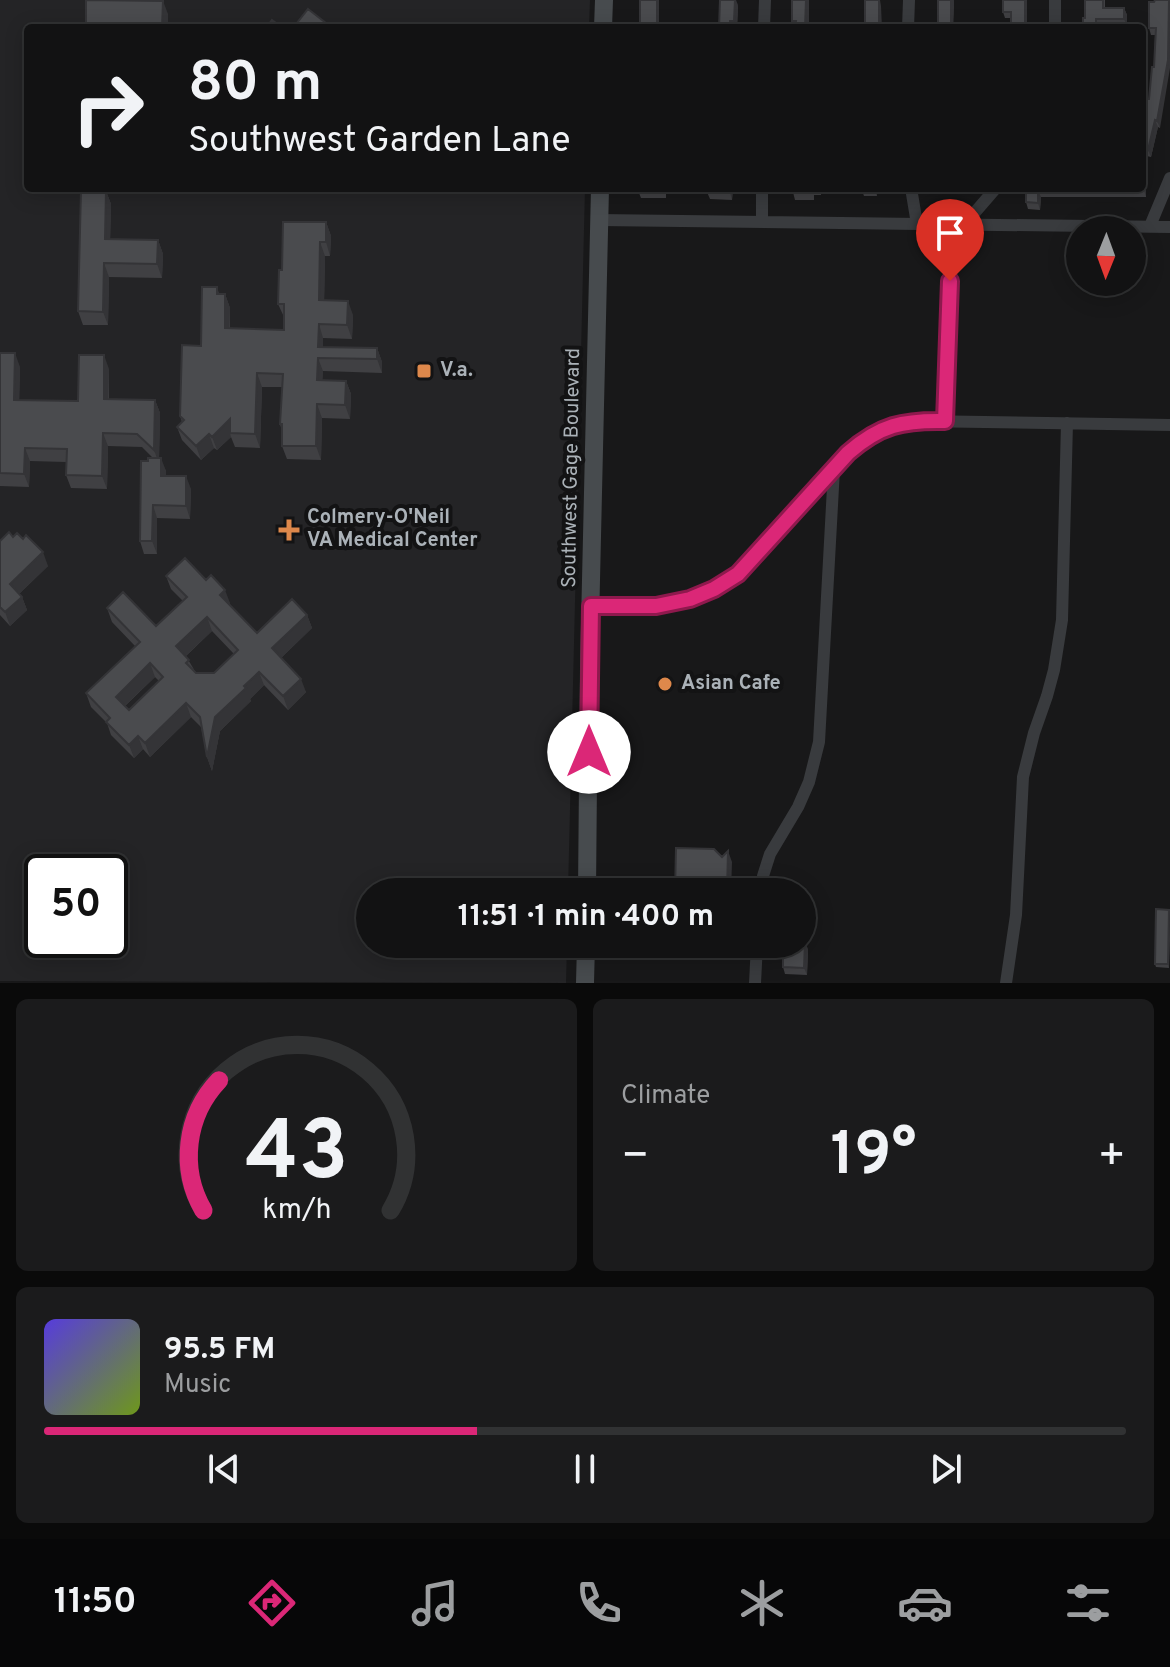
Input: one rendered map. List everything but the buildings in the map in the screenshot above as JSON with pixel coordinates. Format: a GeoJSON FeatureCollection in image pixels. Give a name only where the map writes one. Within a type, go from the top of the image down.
{"type":"FeatureCollection","features":[{"type":"Feature","properties":{"kind":"main road"},"geometry":{"type":"LineString","coordinates":[[603,24],[604,0]]}},
{"type":"Feature","properties":{"kind":"main road","name":"Southwest Gage Boulevard"},"geometry":{"type":"LineString","coordinates":[[587,878],[600,192]]}},
{"type":"Feature","properties":{"kind":"main road"},"geometry":{"type":"LineString","coordinates":[[585,983],[586,958]]}},
{"type":"Feature","properties":{"kind":"street"},"geometry":{"type":"LineString","coordinates":[[764,24],[765,0]]}},
{"type":"Feature","properties":{"kind":"street"},"geometry":{"type":"LineString","coordinates":[[908,24],[909,0]]}},
{"type":"Feature","properties":{"kind":"street"},"geometry":{"type":"LineString","coordinates":[[1055,0],[1055,24]]}},
{"type":"Feature","properties":{"kind":"street"},"geometry":{"type":"LineString","coordinates":[[1150,226],[1170,178]]}},
{"type":"Feature","properties":{"kind":"street"},"geometry":{"type":"LineString","coordinates":[[762,192],[762,221]]}},
{"type":"Feature","properties":{"kind":"street"},"geometry":{"type":"LineString","coordinates":[[912,192],[917,224]]}},
{"type":"Feature","properties":{"kind":"street"},"geometry":{"type":"LineString","coordinates":[[945,421],[958,225],[992,192]]}},
{"type":"Feature","properties":{"kind":"street"},"geometry":{"type":"LineString","coordinates":[[599,220],[1170,227]]}},
{"type":"Feature","properties":{"kind":"street"},"geometry":{"type":"LineString","coordinates":[[591,606],[656,606],[690,599],[714,589],[738,574],[863,440],[900,423],[1170,425]]}},
{"type":"Feature","properties":{"kind":"street"},"geometry":{"type":"LineString","coordinates":[[1006,983],[1016,915],[1023,777],[1054,670],[1062,620],[1067,423]]}},
{"type":"Feature","properties":{"kind":"street"},"geometry":{"type":"LineString","coordinates":[[763,878],[770,854],[792,820],[809,782],[819,742],[834,469]]}},
{"type":"Feature","properties":{"kind":"street"},"geometry":{"type":"LineString","coordinates":[[755,983],[756,958]]}},
{"type":"Feature","properties":{"kind":"shaded area","name":"Colmery-O'Neil VA Medical Center"},"geometry":{"type":"Polygon","coordinates":[[[0,0],[590,0],[589,24],[24,24],[24,192],[585,192],[568,878],[356,878],[356,958],[567,958],[566,983],[0,981],[0,0]]]}},
{"type":"Feature","properties":{"kind":"place","name":"V.a."},"geometry":{"type":"Point","coordinates":[424,371]}},
{"type":"Feature","properties":{"kind":"place","name":"Colmery-O'Neil VA Medical Center"},"geometry":{"type":"Point","coordinates":[289,530]}},
{"type":"Feature","properties":{"kind":"place","name":"Asian Cafe"},"geometry":{"type":"Point","coordinates":[665,684]}},
{"type":"Feature","properties":{"kind":"route"},"geometry":{"type":"LineString","coordinates":[[589,752],[591,606],[656,606],[690,599],[714,589],[738,574],[863,440],[900,423],[945,421],[950,281]]}}]}
